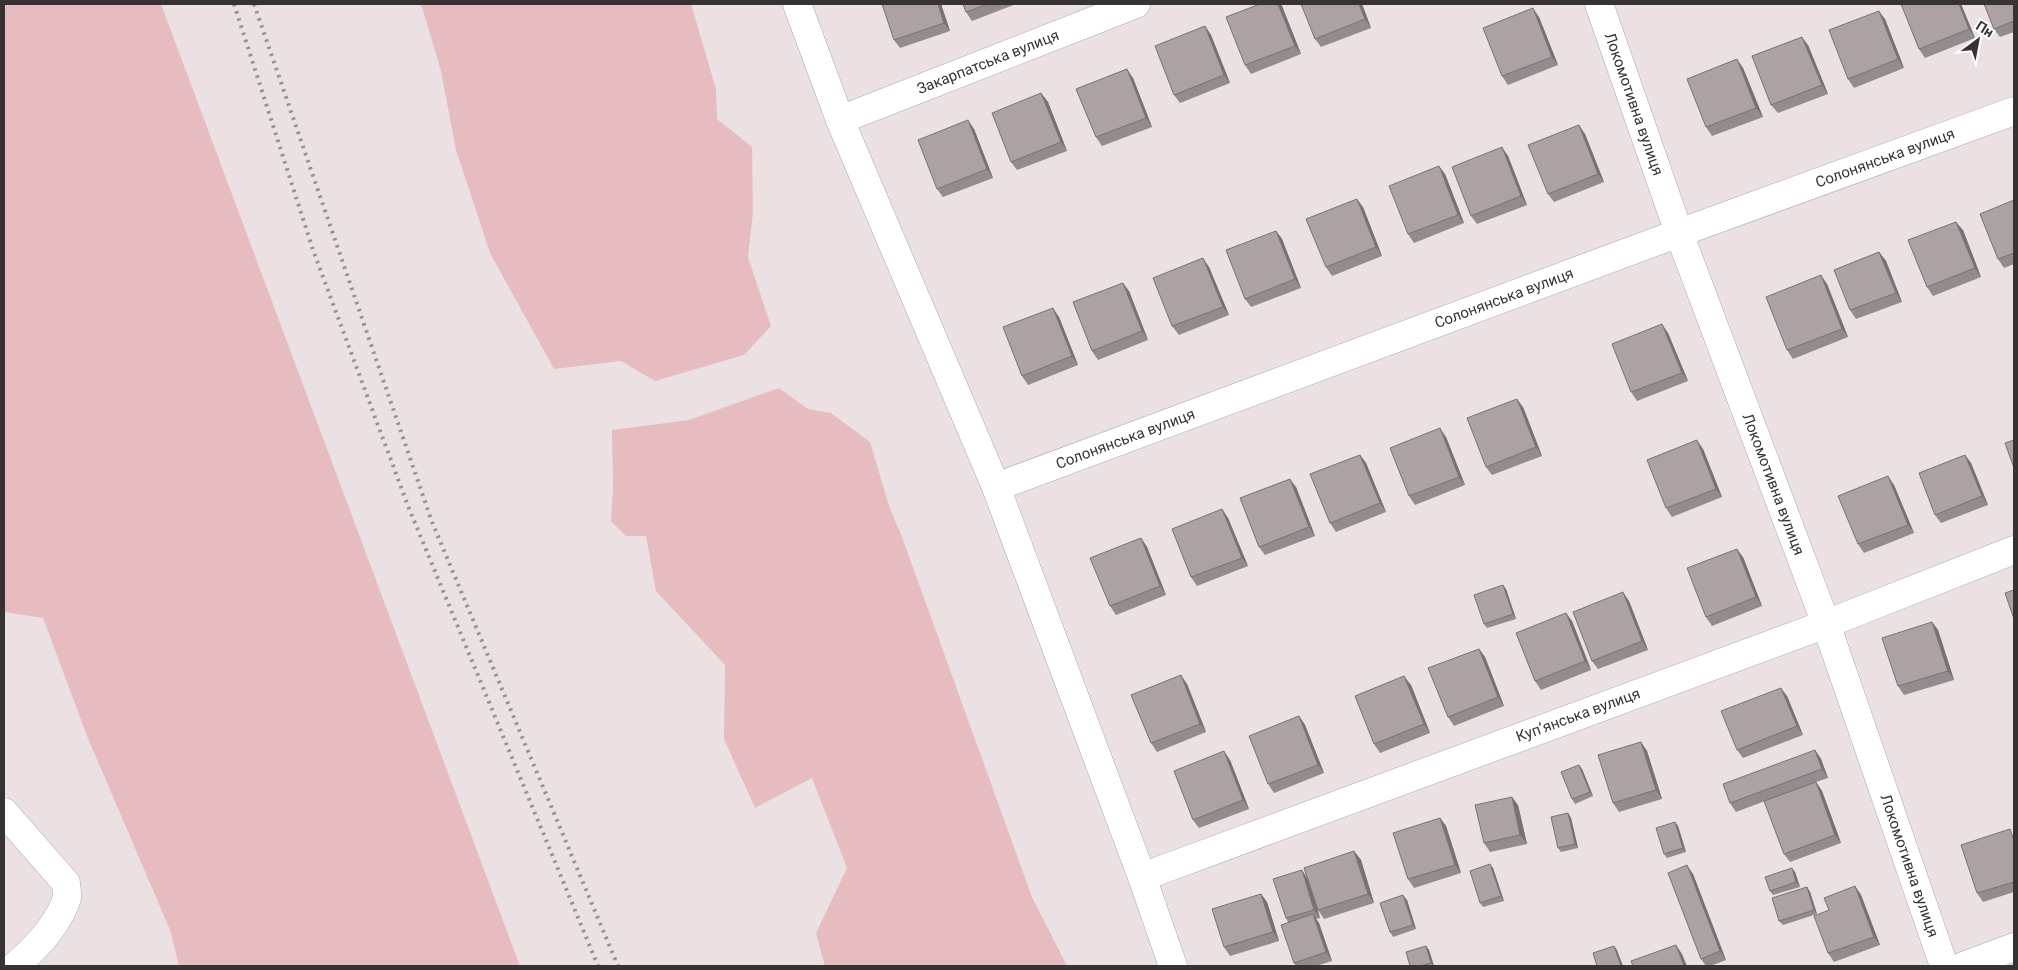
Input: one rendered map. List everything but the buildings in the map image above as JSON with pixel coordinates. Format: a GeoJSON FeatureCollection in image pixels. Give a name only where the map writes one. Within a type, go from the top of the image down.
{"type":"FeatureCollection","features":[{"type":"Feature","properties":{"kind":"street"},"geometry":{"type":"LineString","coordinates":[[797,4],[840,120],[996,487],[1142,877],[1172,966]]}},
{"type":"Feature","properties":{"kind":"street","name":"Закарпатська вулиця"},"geometry":{"type":"LineString","coordinates":[[840,120],[1136,4]]}},
{"type":"Feature","properties":{"kind":"street","name":"Локомотивна вулиця"},"geometry":{"type":"LineString","coordinates":[[1599,4],[1679,233],[1826,624],[1944,966]]}},
{"type":"Feature","properties":{"kind":"street","name":"Солонянська вулиця"},"geometry":{"type":"LineString","coordinates":[[996,487],[1679,233],[2014,111]]}},
{"type":"Feature","properties":{"kind":"street","name":"Купʼянська вулиця"},"geometry":{"type":"LineString","coordinates":[[1142,877],[1826,624],[2014,550]]}},
{"type":"Feature","properties":{"kind":"street"},"geometry":{"type":"LineString","coordinates":[[4,812],[66,883],[68,897],[37,947],[15,966]]}},
{"type":"Feature","properties":{"kind":"street"},"geometry":{"type":"LineString","coordinates":[[1963,966],[2014,947]]}},
{"type":"Feature","properties":{"kind":"shaded area"},"geometry":{"type":"Polygon","coordinates":[[[4,4],[161,4],[520,966],[179,966],[170,930],[87,736],[43,618],[4,612],[4,4]]]}},
{"type":"Feature","properties":{"kind":"shaded area"},"geometry":{"type":"Polygon","coordinates":[[[421,4],[691,4],[716,89],[717,119],[752,147],[753,212],[748,257],[771,326],[744,355],[655,381],[621,361],[554,369],[490,253],[456,150],[441,71],[421,4]]]}},
{"type":"Feature","properties":{"kind":"shaded area"},"geometry":{"type":"Polygon","coordinates":[[[779,388],[808,409],[831,413],[870,442],[890,509],[902,537],[1032,897],[1067,966],[825,966],[816,933],[847,868],[812,778],[755,808],[724,739],[725,665],[656,591],[646,536],[626,536],[611,521],[613,490],[612,430],[689,420],[779,388]]]}},
{"type":"Feature","properties":{"kind":"railway"},"geometry":{"type":"LineString","coordinates":[[234,4],[313,250],[408,506],[598,966]]}},
{"type":"Feature","properties":{"kind":"railway"},"geometry":{"type":"LineString","coordinates":[[254,4],[432,522],[618,966]]}}]}
